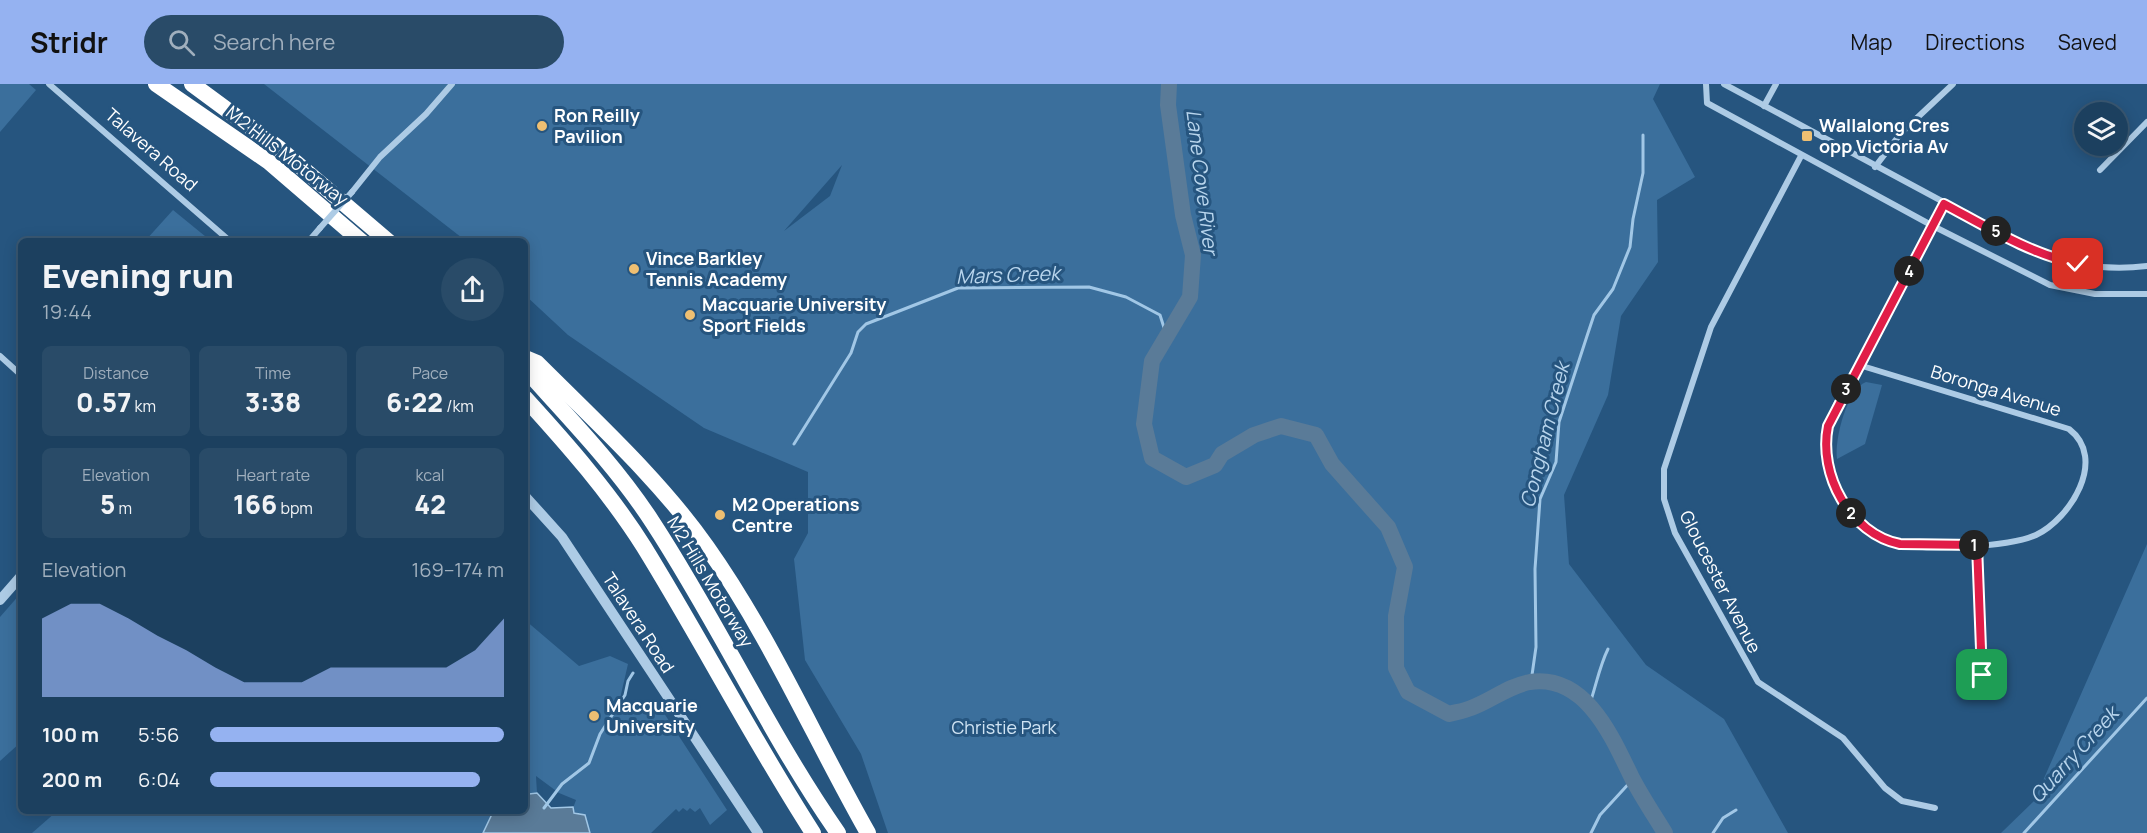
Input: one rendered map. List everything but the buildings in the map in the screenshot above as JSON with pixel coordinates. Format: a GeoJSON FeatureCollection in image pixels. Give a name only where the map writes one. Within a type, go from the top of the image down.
{"type":"FeatureCollection","features":[{"type":"Feature","properties":{"kind":"highway","name":"M2 Hills Motorway"},"geometry":{"type":"LineString","coordinates":[[156,84],[269,162],[357,238]]}},
{"type":"Feature","properties":{"kind":"highway","name":"M2 Hills Motorway"},"geometry":{"type":"LineString","coordinates":[[192,84],[280,149],[384,238]]}},
{"type":"Feature","properties":{"kind":"highway"},"geometry":{"type":"LineString","coordinates":[[528,359],[537,363],[645,471],[706,546],[752,617],[868,833]]}},
{"type":"Feature","properties":{"kind":"highway","name":"M2 Hills Motorway"},"geometry":{"type":"LineString","coordinates":[[528,372],[594,446],[651,520],[716,626],[793,764],[838,833]]}},
{"type":"Feature","properties":{"kind":"highway"},"geometry":{"type":"LineString","coordinates":[[528,401],[587,470],[643,546],[748,728],[813,833]]}},
{"type":"Feature","properties":{"kind":"street","name":"Talavera Road"},"geometry":{"type":"LineString","coordinates":[[49,84],[226,238]]}},
{"type":"Feature","properties":{"kind":"street"},"geometry":{"type":"LineString","coordinates":[[311,238],[380,157],[426,114],[452,84]]}},
{"type":"Feature","properties":{"kind":"street"},"geometry":{"type":"LineString","coordinates":[[1706,84],[1707,103],[1801,156],[2050,285],[2095,294],[2147,294]]}},
{"type":"Feature","properties":{"kind":"street"},"geometry":{"type":"LineString","coordinates":[[1724,84],[1944,204],[2056,260],[2098,268],[2147,266]]}},
{"type":"Feature","properties":{"kind":"street"},"geometry":{"type":"LineString","coordinates":[[1764,106],[1776,84]]}},
{"type":"Feature","properties":{"kind":"street"},"geometry":{"type":"LineString","coordinates":[[1875,167],[1901,133],[1953,84]]}},
{"type":"Feature","properties":{"kind":"street"},"geometry":{"type":"LineString","coordinates":[[2100,170],[2147,122]]}},
{"type":"Feature","properties":{"kind":"street","name":"Gloucester Avenue"},"geometry":{"type":"LineString","coordinates":[[1801,156],[1711,327],[1664,469],[1664,499],[1675,533],[1758,682],[1843,738],[1885,789],[1902,801],[1935,808]]}},
{"type":"Feature","properties":{"kind":"street","name":"Boronga Avenue"},"geometry":{"type":"LineString","coordinates":[[1858,365],[2069,429],[2077,435],[2085,455],[2085,467],[2077,493],[2054,525],[2031,537],[1977,545],[1912,545],[1888,542],[1868,531],[1852,516],[1827,465],[1825,448],[1828,426],[1858,365],[1944,204]]}},
{"type":"Feature","properties":{"kind":"street"},"geometry":{"type":"LineString","coordinates":[[0,356],[18,372]]}},
{"type":"Feature","properties":{"kind":"street","name":"Talavera Road"},"geometry":{"type":"LineString","coordinates":[[528,499],[562,537],[758,833]]}},
{"type":"Feature","properties":{"kind":"street"},"geometry":{"type":"LineString","coordinates":[[1977,545],[1982,675]]}},
{"type":"Feature","properties":{"kind":"street"},"geometry":{"type":"LineString","coordinates":[[0,600],[18,579]]}},
{"type":"Feature","properties":{"kind":"green space"},"geometry":{"type":"Polygon","coordinates":[[[0,84],[29,84],[36,90],[0,132],[0,84]]]}},
{"type":"Feature","properties":{"kind":"green space","name":"Christie Park"},"geometry":{"type":"Polygon","coordinates":[[[264,84],[1660,84],[1653,99],[1695,177],[1657,200],[1658,262],[1621,316],[1608,395],[1564,495],[1569,564],[1646,665],[1724,719],[1788,833],[888,833],[861,754],[805,660],[794,559],[808,533],[808,472],[704,428],[568,335],[528,298],[528,238],[462,238],[264,84]],[[842,165],[784,231],[830,196],[842,165]]]}},
{"type":"Feature","properties":{"kind":"green space"},"geometry":{"type":"Polygon","coordinates":[[[173,210],[207,238],[148,238],[173,210]]]}},
{"type":"Feature","properties":{"kind":"green space"},"geometry":{"type":"Polygon","coordinates":[[[1866,382],[1882,385],[1865,444],[1837,459],[1843,416],[1853,394],[1866,382]]]}},
{"type":"Feature","properties":{"kind":"green space"},"geometry":{"type":"Polygon","coordinates":[[[2147,544],[2147,833],[2001,833],[2034,801],[2147,544]]]}},
{"type":"Feature","properties":{"kind":"green space"},"geometry":{"type":"Polygon","coordinates":[[[18,596],[18,745],[0,761],[0,617],[18,596]]]}},
{"type":"Feature","properties":{"kind":"green space"},"geometry":{"type":"Polygon","coordinates":[[[528,623],[579,666],[610,656],[628,664],[619,703],[660,707],[727,810],[710,825],[700,808],[695,812],[690,808],[687,811],[683,808],[679,812],[676,809],[651,833],[590,833],[585,815],[572,811],[576,800],[559,793],[536,776],[537,793],[529,794],[528,623]]]}},
{"type":"Feature","properties":{"kind":"green space"},"geometry":{"type":"Polygon","coordinates":[[[54,814],[494,814],[483,833],[32,833],[54,814]]]}},
{"type":"Feature","properties":{"kind":"shaded area"},"geometry":{"type":"Polygon","coordinates":[[[528,793],[537,793],[551,808],[573,807],[574,813],[585,815],[590,833],[483,833],[492,814],[528,814],[528,793]]]}},
{"type":"Feature","properties":{"kind":"waterway","name":"Lane Cove River"},"geometry":{"type":"LineString","coordinates":[[1169,84],[1168,105],[1183,215],[1193,255],[1190,297],[1152,361],[1144,424],[1152,458],[1186,477],[1215,465],[1222,454],[1254,435],[1281,426],[1316,435],[1332,464],[1388,527],[1405,567],[1396,616],[1396,668],[1408,692],[1449,714],[1471,708],[1514,687],[1530,682],[1550,682],[1567,688],[1582,698],[1606,727],[1636,785],[1665,833]]}},
{"type":"Feature","properties":{"kind":"waterway","name":"Congham Creek"},"geometry":{"type":"LineString","coordinates":[[1531,682],[1536,647],[1535,569],[1540,499],[1556,462],[1559,422],[1594,315],[1613,289],[1630,247],[1633,219],[1643,173],[1643,135]]}},
{"type":"Feature","properties":{"kind":"waterway","name":"Mars Creek"},"geometry":{"type":"LineString","coordinates":[[794,444],[851,353],[858,332],[866,324],[958,288],[1089,287],[1126,297],[1160,315],[1167,337]]}},
{"type":"Feature","properties":{"kind":"waterway"},"geometry":{"type":"LineString","coordinates":[[1589,706],[1608,649]]}},
{"type":"Feature","properties":{"kind":"waterway","name":"Mars Creek"},"geometry":{"type":"LineString","coordinates":[[544,808],[562,784],[589,763],[600,734],[625,695],[628,681],[633,673]]}},
{"type":"Feature","properties":{"kind":"waterway","name":"Quarry Creek"},"geometry":{"type":"LineString","coordinates":[[2024,833],[2147,698]]}},
{"type":"Feature","properties":{"kind":"waterway"},"geometry":{"type":"LineString","coordinates":[[1591,833],[1600,815],[1633,779]]}},
{"type":"Feature","properties":{"kind":"waterway"},"geometry":{"type":"LineString","coordinates":[[1713,833],[1723,818],[1736,810]]}},
{"type":"Feature","properties":{"kind":"place","name":"Ron Reilly Pavilion"},"geometry":{"type":"Point","coordinates":[542,126]}},
{"type":"Feature","properties":{"kind":"place","name":"Wallalong Cres opp Victoria Av"},"geometry":{"type":"Point","coordinates":[1807,136]}},
{"type":"Feature","properties":{"kind":"place","name":"Vince Barkley Tennis Academy"},"geometry":{"type":"Point","coordinates":[634,269]}},
{"type":"Feature","properties":{"kind":"place","name":"Macquarie University Sport Fields"},"geometry":{"type":"Point","coordinates":[690,315]}},
{"type":"Feature","properties":{"kind":"place","name":"M2 Operations Centre"},"geometry":{"type":"Point","coordinates":[720,515]}},
{"type":"Feature","properties":{"kind":"place","name":"Macquarie University"},"geometry":{"type":"Point","coordinates":[594,716]}},
{"type":"Feature","properties":{"kind":"route"},"geometry":{"type":"LineString","coordinates":[[1982,675],[1977,545],[1900,544],[1888,542],[1868,531],[1852,516],[1827,465],[1825,448],[1828,426],[1944,204],[2033,250],[2056,260],[2078,264]]}}]}
